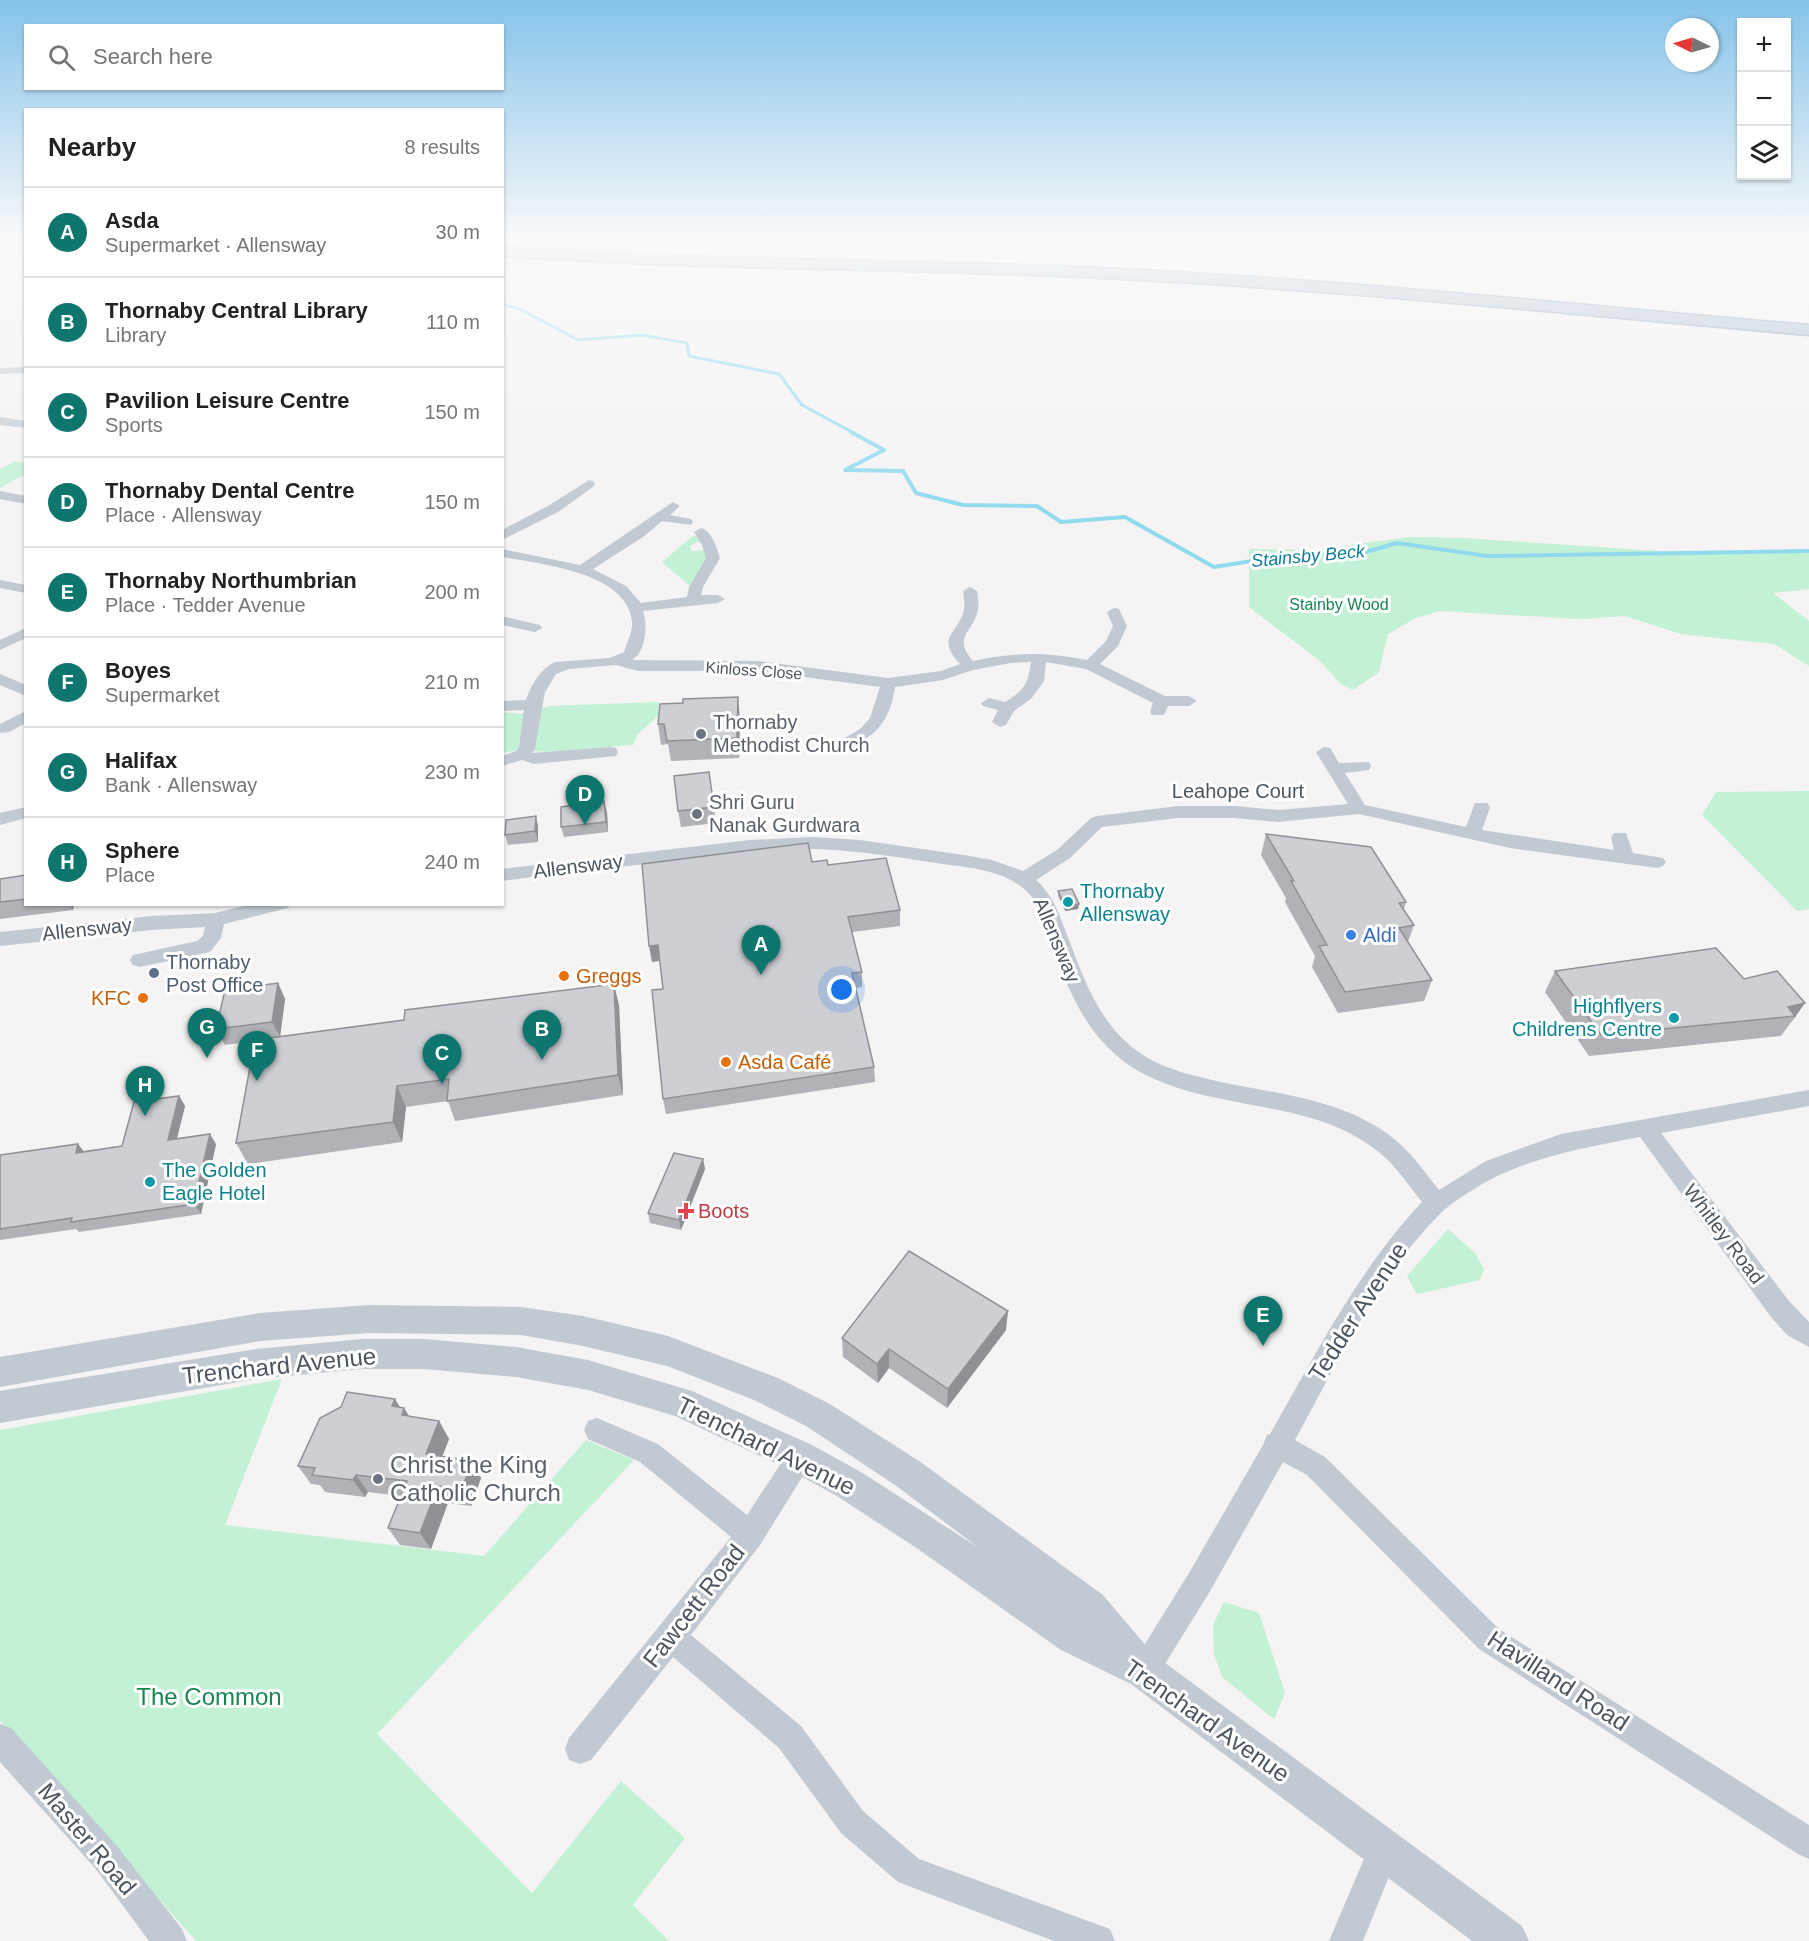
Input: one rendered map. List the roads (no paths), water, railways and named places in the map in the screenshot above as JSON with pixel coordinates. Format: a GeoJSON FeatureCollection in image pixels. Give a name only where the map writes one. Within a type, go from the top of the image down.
{"type":"FeatureCollection","features":[{"type":"Feature","properties":{"kind":"highway"},"geometry":{"type":"LineString","coordinates":[[1714,332],[1809,340]]}},
{"type":"Feature","properties":{"kind":"highway"},"geometry":{"type":"LineString","coordinates":[[1737,332],[1809,340]]}},
{"type":"Feature","properties":{"kind":"street"},"geometry":{"type":"LineString","coordinates":[[0,371],[24,370]]}},
{"type":"Feature","properties":{"kind":"street"},"geometry":{"type":"LineString","coordinates":[[0,421],[24,425]]}},
{"type":"Feature","properties":{"kind":"street"},"geometry":{"type":"LineString","coordinates":[[504,535],[553,509],[578,487]]}},
{"type":"Feature","properties":{"kind":"street"},"geometry":{"type":"LineString","coordinates":[[0,495],[24,500]]}},
{"type":"Feature","properties":{"kind":"street"},"geometry":{"type":"LineString","coordinates":[[582,570],[661,517],[673,506]]}},
{"type":"Feature","properties":{"kind":"street"},"geometry":{"type":"LineString","coordinates":[[661,517],[686,522]]}},
{"type":"Feature","properties":{"kind":"street"},"geometry":{"type":"LineString","coordinates":[[693,600],[696,587],[713,558],[709,545],[701,532]]}},
{"type":"Feature","properties":{"kind":"street"},"geometry":{"type":"LineString","coordinates":[[692,548],[709,545]]}},
{"type":"Feature","properties":{"kind":"street"},"geometry":{"type":"LineString","coordinates":[[504,553],[582,570],[604,577],[623,590],[636,608],[640,621],[631,656],[621,662]]}},
{"type":"Feature","properties":{"kind":"street"},"geometry":{"type":"LineString","coordinates":[[0,584],[24,589]]}},
{"type":"Feature","properties":{"kind":"street"},"geometry":{"type":"LineString","coordinates":[[953,604],[971,598],[971,615],[957,636],[957,652],[970,666]]}},
{"type":"Feature","properties":{"kind":"street"},"geometry":{"type":"LineString","coordinates":[[636,608],[718,599]]}},
{"type":"Feature","properties":{"kind":"street"},"geometry":{"type":"LineString","coordinates":[[509,621],[529,612]]}},
{"type":"Feature","properties":{"kind":"street"},"geometry":{"type":"LineString","coordinates":[[1090,666],[1113,643],[1120,626],[1114,612]]}},
{"type":"Feature","properties":{"kind":"street"},"geometry":{"type":"LineString","coordinates":[[509,621],[535,628]]}},
{"type":"Feature","properties":{"kind":"street"},"geometry":{"type":"LineString","coordinates":[[0,646],[24,633]]}},
{"type":"Feature","properties":{"kind":"street"},"geometry":{"type":"LineString","coordinates":[[989,703],[1003,715],[1025,696],[1036,681],[1039,657]]}},
{"type":"Feature","properties":{"kind":"street","name":"Kinloss Close"},"geometry":{"type":"LineString","coordinates":[[533,705],[538,691],[553,669],[565,665],[604,665],[621,662],[638,666],[759,666],[888,682],[943,675],[970,666],[1011,658],[1039,657],[1090,666],[1160,706],[1189,701]]}},
{"type":"Feature","properties":{"kind":"street"},"geometry":{"type":"LineString","coordinates":[[0,679],[24,690]]}},
{"type":"Feature","properties":{"kind":"street"},"geometry":{"type":"LineString","coordinates":[[846,742],[873,737],[884,710],[888,682]]}},
{"type":"Feature","properties":{"kind":"street"},"geometry":{"type":"LineString","coordinates":[[504,706],[533,705],[527,748],[522,755]]}},
{"type":"Feature","properties":{"kind":"street"},"geometry":{"type":"LineString","coordinates":[[3,729],[24,717]]}},
{"type":"Feature","properties":{"kind":"street"},"geometry":{"type":"LineString","coordinates":[[504,760],[522,755],[534,759],[610,752]]}},
{"type":"Feature","properties":{"kind":"street"},"geometry":{"type":"LineString","coordinates":[[1324,752],[1359,809]]}},
{"type":"Feature","properties":{"kind":"street"},"geometry":{"type":"LineString","coordinates":[[1335,769],[1363,766]]}},
{"type":"Feature","properties":{"kind":"street"},"geometry":{"type":"LineString","coordinates":[[1472,834],[1481,807]]}},
{"type":"Feature","properties":{"kind":"street","name":"Leahope Court"},"geometry":{"type":"LineString","coordinates":[[1023,879],[1053,863],[1073,848],[1097,822],[1178,813],[1235,812],[1278,816],[1359,809],[1510,842],[1657,862]]}},
{"type":"Feature","properties":{"kind":"street"},"geometry":{"type":"LineString","coordinates":[[0,819],[24,813]]}},
{"type":"Feature","properties":{"kind":"street"},"geometry":{"type":"LineString","coordinates":[[1620,837],[1625,858]]}},
{"type":"Feature","properties":{"kind":"street","name":"Allensway"},"geometry":{"type":"LineString","coordinates":[[504,875],[742,846],[812,843],[862,846],[968,861],[1004,870],[1023,879],[1039,893],[1085,1006],[1097,1026],[1114,1044],[1154,1070],[1183,1080],[1297,1106],[1337,1118],[1367,1131],[1389,1146],[1436,1203]]}},
{"type":"Feature","properties":{"kind":"street","name":"Allensway"},"geometry":{"type":"LineString","coordinates":[[0,939],[152,923],[215,920],[273,906]]}},
{"type":"Feature","properties":{"kind":"street"},"geometry":{"type":"LineString","coordinates":[[140,960],[203,947],[214,935],[215,920]]}},
{"type":"Feature","properties":{"kind":"street","name":"Tedder Avenue"},"geometry":{"type":"LineString","coordinates":[[1144,1671],[1199,1583],[1276,1444],[1364,1293],[1410,1231],[1436,1203],[1494,1167],[1550,1147],[1644,1127],[1809,1098]]}},
{"type":"Feature","properties":{"kind":"street","name":"Whitley Road"},"geometry":{"type":"LineString","coordinates":[[1644,1127],[1780,1309],[1796,1327],[1809,1336]]}},
{"type":"Feature","properties":{"kind":"street","name":"Trenchard Avenue"},"geometry":{"type":"LineString","coordinates":[[0,1372],[261,1328],[330,1320],[521,1321],[584,1331],[668,1351],[766,1389],[818,1415],[907,1473],[972,1544],[1074,1637],[1144,1671],[1507,1941]]}},
{"type":"Feature","properties":{"kind":"street"},"geometry":{"type":"LineString","coordinates":[[256,1364],[261,1328]]}},
{"type":"Feature","properties":{"kind":"street","name":"Trenchard Avenue"},"geometry":{"type":"LineString","coordinates":[[0,1407],[256,1364],[362,1354],[424,1354],[516,1362],[588,1375],[680,1402],[800,1456],[849,1484],[972,1544]]}},
{"type":"Feature","properties":{"kind":"street"},"geometry":{"type":"LineString","coordinates":[[597,1430],[649,1453],[750,1535]]}},
{"type":"Feature","properties":{"kind":"street","name":"Havilland Road"},"geometry":{"type":"LineString","coordinates":[[1276,1444],[1316,1466],[1489,1639],[1809,1843]]}},
{"type":"Feature","properties":{"kind":"street","name":"Fawcett Road"},"geometry":{"type":"LineString","coordinates":[[580,1749],[750,1535],[800,1456]]}},
{"type":"Feature","properties":{"kind":"street"},"geometry":{"type":"LineString","coordinates":[[670,1637],[790,1737],[852,1822],[909,1871],[1098,1941]]}},
{"type":"Feature","properties":{"kind":"street","name":"Master Road"},"geometry":{"type":"LineString","coordinates":[[0,1739],[106,1857],[170,1941]]}},
{"type":"Feature","properties":{"kind":"street"},"geometry":{"type":"LineString","coordinates":[[1346,1941],[1384,1850]]}},
{"type":"Feature","properties":{"kind":"waterway","name":"Stainsby Beck"},"geometry":{"type":"LineString","coordinates":[[562,332],[578,340],[642,335],[687,343],[689,356],[779,374],[802,405],[854,433]]}},
{"type":"Feature","properties":{"kind":"waterway","name":"Stainsby Beck"},"geometry":{"type":"LineString","coordinates":[[851,432],[884,450],[845,470],[903,471],[916,493],[963,505],[1037,506],[1061,522],[1125,517],[1214,567],[1290,555],[1362,553],[1397,543],[1487,556],[1809,551]]}},
{"type":"Feature","properties":{"kind":"place","name":"Thornaby Methodist Church"},"geometry":{"type":"Point","coordinates":[701,734]}},
{"type":"Feature","properties":{"kind":"place","name":"Shri Guru Nanak Gurdwara"},"geometry":{"type":"Point","coordinates":[697,814]}},
{"type":"Feature","properties":{"kind":"place","name":"Thornaby Dental Centre"},"geometry":{"type":"Point","coordinates":[585,825]}},
{"type":"Feature","properties":{"kind":"place","name":"Thornaby Allensway"},"geometry":{"type":"Point","coordinates":[1068,902]}},
{"type":"Feature","properties":{"kind":"place","name":"Aldi"},"geometry":{"type":"Point","coordinates":[1351,935]}},
{"type":"Feature","properties":{"kind":"place","name":"Thornaby Post Office"},"geometry":{"type":"Point","coordinates":[154,973]}},
{"type":"Feature","properties":{"kind":"place","name":"Asda"},"geometry":{"type":"Point","coordinates":[761,975]}},
{"type":"Feature","properties":{"kind":"place","name":"Greggs"},"geometry":{"type":"Point","coordinates":[564,976]}},
{"type":"Feature","properties":{"kind":"place","name":"KFC"},"geometry":{"type":"Point","coordinates":[143,998]}},
{"type":"Feature","properties":{"kind":"place","name":"Highflyers Childrens Centre"},"geometry":{"type":"Point","coordinates":[1674,1018]}},
{"type":"Feature","properties":{"kind":"place","name":"Halifax"},"geometry":{"type":"Point","coordinates":[207,1058]}},
{"type":"Feature","properties":{"kind":"place","name":"Thornaby Central Library"},"geometry":{"type":"Point","coordinates":[542,1060]}},
{"type":"Feature","properties":{"kind":"place","name":"Asda Café"},"geometry":{"type":"Point","coordinates":[726,1062]}},
{"type":"Feature","properties":{"kind":"place","name":"Boyes"},"geometry":{"type":"Point","coordinates":[257,1081]}},
{"type":"Feature","properties":{"kind":"place","name":"Pavilion Leisure Centre"},"geometry":{"type":"Point","coordinates":[442,1084]}},
{"type":"Feature","properties":{"kind":"place","name":"Sphere"},"geometry":{"type":"Point","coordinates":[145,1116]}},
{"type":"Feature","properties":{"kind":"place","name":"The Golden Eagle Hotel"},"geometry":{"type":"Point","coordinates":[150,1182]}},
{"type":"Feature","properties":{"kind":"place","name":"Boots"},"geometry":{"type":"Point","coordinates":[686,1211]}},
{"type":"Feature","properties":{"kind":"place","name":"Thornaby Northumbrian"},"geometry":{"type":"Point","coordinates":[1263,1346]}},
{"type":"Feature","properties":{"kind":"place","name":"Christ the King Catholic Church"},"geometry":{"type":"Point","coordinates":[378,1479]}},
{"type":"Feature","properties":{"kind":"park label","name":"Stainby Wood"},"geometry":{"type":"Point","coordinates":[1339,604]}},
{"type":"Feature","properties":{"kind":"park label","name":"The Common"},"geometry":{"type":"Point","coordinates":[209,1697]}}]}
